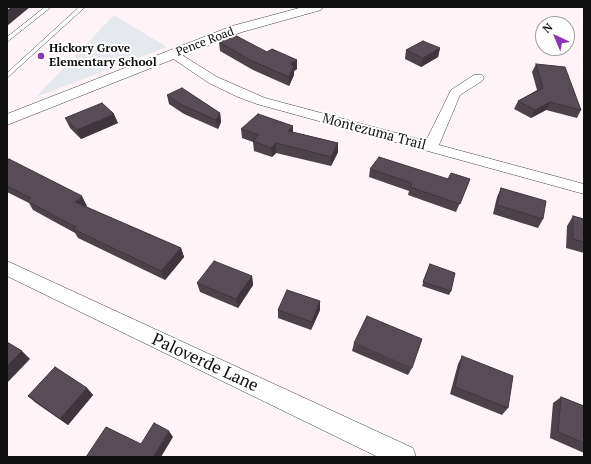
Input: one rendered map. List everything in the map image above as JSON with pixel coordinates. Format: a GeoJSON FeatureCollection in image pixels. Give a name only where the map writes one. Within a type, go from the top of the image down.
{"type":"FeatureCollection","features":[{"type":"Feature","properties":{"kind":"street","name":"Pence Road"},"geometry":{"type":"LineString","coordinates":[[7,120],[237,29],[317,7]]}},
{"type":"Feature","properties":{"kind":"street","name":"Montezuma Trail"},"geometry":{"type":"LineString","coordinates":[[173,54],[214,80],[249,97],[430,148],[584,189]]}},
{"type":"Feature","properties":{"kind":"street"},"geometry":{"type":"LineString","coordinates":[[430,148],[455,93],[478,78]]}},
{"type":"Feature","properties":{"kind":"street","name":"Paloverde Lane"},"geometry":{"type":"LineString","coordinates":[[7,268],[404,457]]}},
{"type":"Feature","properties":{"kind":"lane"},"geometry":{"type":"LineString","coordinates":[[7,40],[48,7]]}},
{"type":"Feature","properties":{"kind":"lane"},"geometry":{"type":"LineString","coordinates":[[7,76],[82,7]]}},
{"type":"Feature","properties":{"kind":"shaded area"},"geometry":{"type":"Polygon","coordinates":[[[114,15],[167,47],[36,97],[114,15]]]}},
{"type":"Feature","properties":{"kind":"building"},"geometry":{"type":"Polygon","coordinates":[[[225,31],[267,52],[272,49],[297,60],[290,64],[294,66],[289,77],[252,61],[219,42],[225,31]]]}},
{"type":"Feature","properties":{"kind":"building"},"geometry":{"type":"Polygon","coordinates":[[[423,41],[440,48],[423,58],[406,50],[423,41]]]}},
{"type":"Feature","properties":{"kind":"building"},"geometry":{"type":"Polygon","coordinates":[[[536,64],[565,67],[581,110],[550,102],[535,110],[518,101],[543,88],[536,64]]]}},
{"type":"Feature","properties":{"kind":"building"},"geometry":{"type":"Polygon","coordinates":[[[182,88],[220,113],[216,120],[182,105],[167,95],[182,88]]]}},
{"type":"Feature","properties":{"kind":"building"},"geometry":{"type":"Polygon","coordinates":[[[102,103],[114,114],[77,130],[65,118],[102,103]]]}},
{"type":"Feature","properties":{"kind":"building"},"geometry":{"type":"Polygon","coordinates":[[[258,114],[293,126],[288,131],[338,143],[331,157],[276,143],[271,148],[253,141],[259,135],[241,129],[258,114]]]}},
{"type":"Feature","properties":{"kind":"building"},"geometry":{"type":"Polygon","coordinates":[[[379,157],[448,179],[451,173],[470,179],[460,204],[410,187],[412,183],[370,169],[379,157]]]}},
{"type":"Feature","properties":{"kind":"building"},"geometry":{"type":"Polygon","coordinates":[[[9,159],[82,196],[75,202],[181,248],[161,271],[73,229],[76,227],[27,201],[31,198],[7,186],[7,161],[9,159]]]}},
{"type":"Feature","properties":{"kind":"building"},"geometry":{"type":"Polygon","coordinates":[[[501,188],[546,201],[543,219],[497,205],[501,188]]]}},
{"type":"Feature","properties":{"kind":"building"},"geometry":{"type":"Polygon","coordinates":[[[573,216],[584,219],[584,242],[573,239],[573,216]]]}},
{"type":"Feature","properties":{"kind":"building"},"geometry":{"type":"Polygon","coordinates":[[[214,261],[252,276],[236,299],[197,283],[214,261]]]}},
{"type":"Feature","properties":{"kind":"building"},"geometry":{"type":"Polygon","coordinates":[[[430,264],[455,273],[451,291],[423,282],[430,264]]]}},
{"type":"Feature","properties":{"kind":"building"},"geometry":{"type":"Polygon","coordinates":[[[287,290],[320,301],[312,322],[278,310],[287,290]]]}},
{"type":"Feature","properties":{"kind":"building"},"geometry":{"type":"Polygon","coordinates":[[[367,316],[422,339],[412,368],[354,343],[367,316]]]}},
{"type":"Feature","properties":{"kind":"building"},"geometry":{"type":"Polygon","coordinates":[[[7,342],[22,351],[7,366],[7,342]]]}},
{"type":"Feature","properties":{"kind":"building"},"geometry":{"type":"Polygon","coordinates":[[[462,356],[513,376],[508,408],[455,387],[462,356]]]}},
{"type":"Feature","properties":{"kind":"building"},"geometry":{"type":"Polygon","coordinates":[[[55,367],[87,388],[60,419],[28,396],[55,367]]]}},
{"type":"Feature","properties":{"kind":"building"},"geometry":{"type":"Polygon","coordinates":[[[561,397],[584,406],[584,443],[558,432],[561,397]]]}},
{"type":"Feature","properties":{"kind":"building"},"geometry":{"type":"Polygon","coordinates":[[[154,423],[169,431],[153,457],[86,457],[106,427],[141,444],[154,423]]]}},
{"type":"Feature","properties":{"kind":"place","name":"Hickory Grove Elementary School"},"geometry":{"type":"Point","coordinates":[41,56]}}]}
